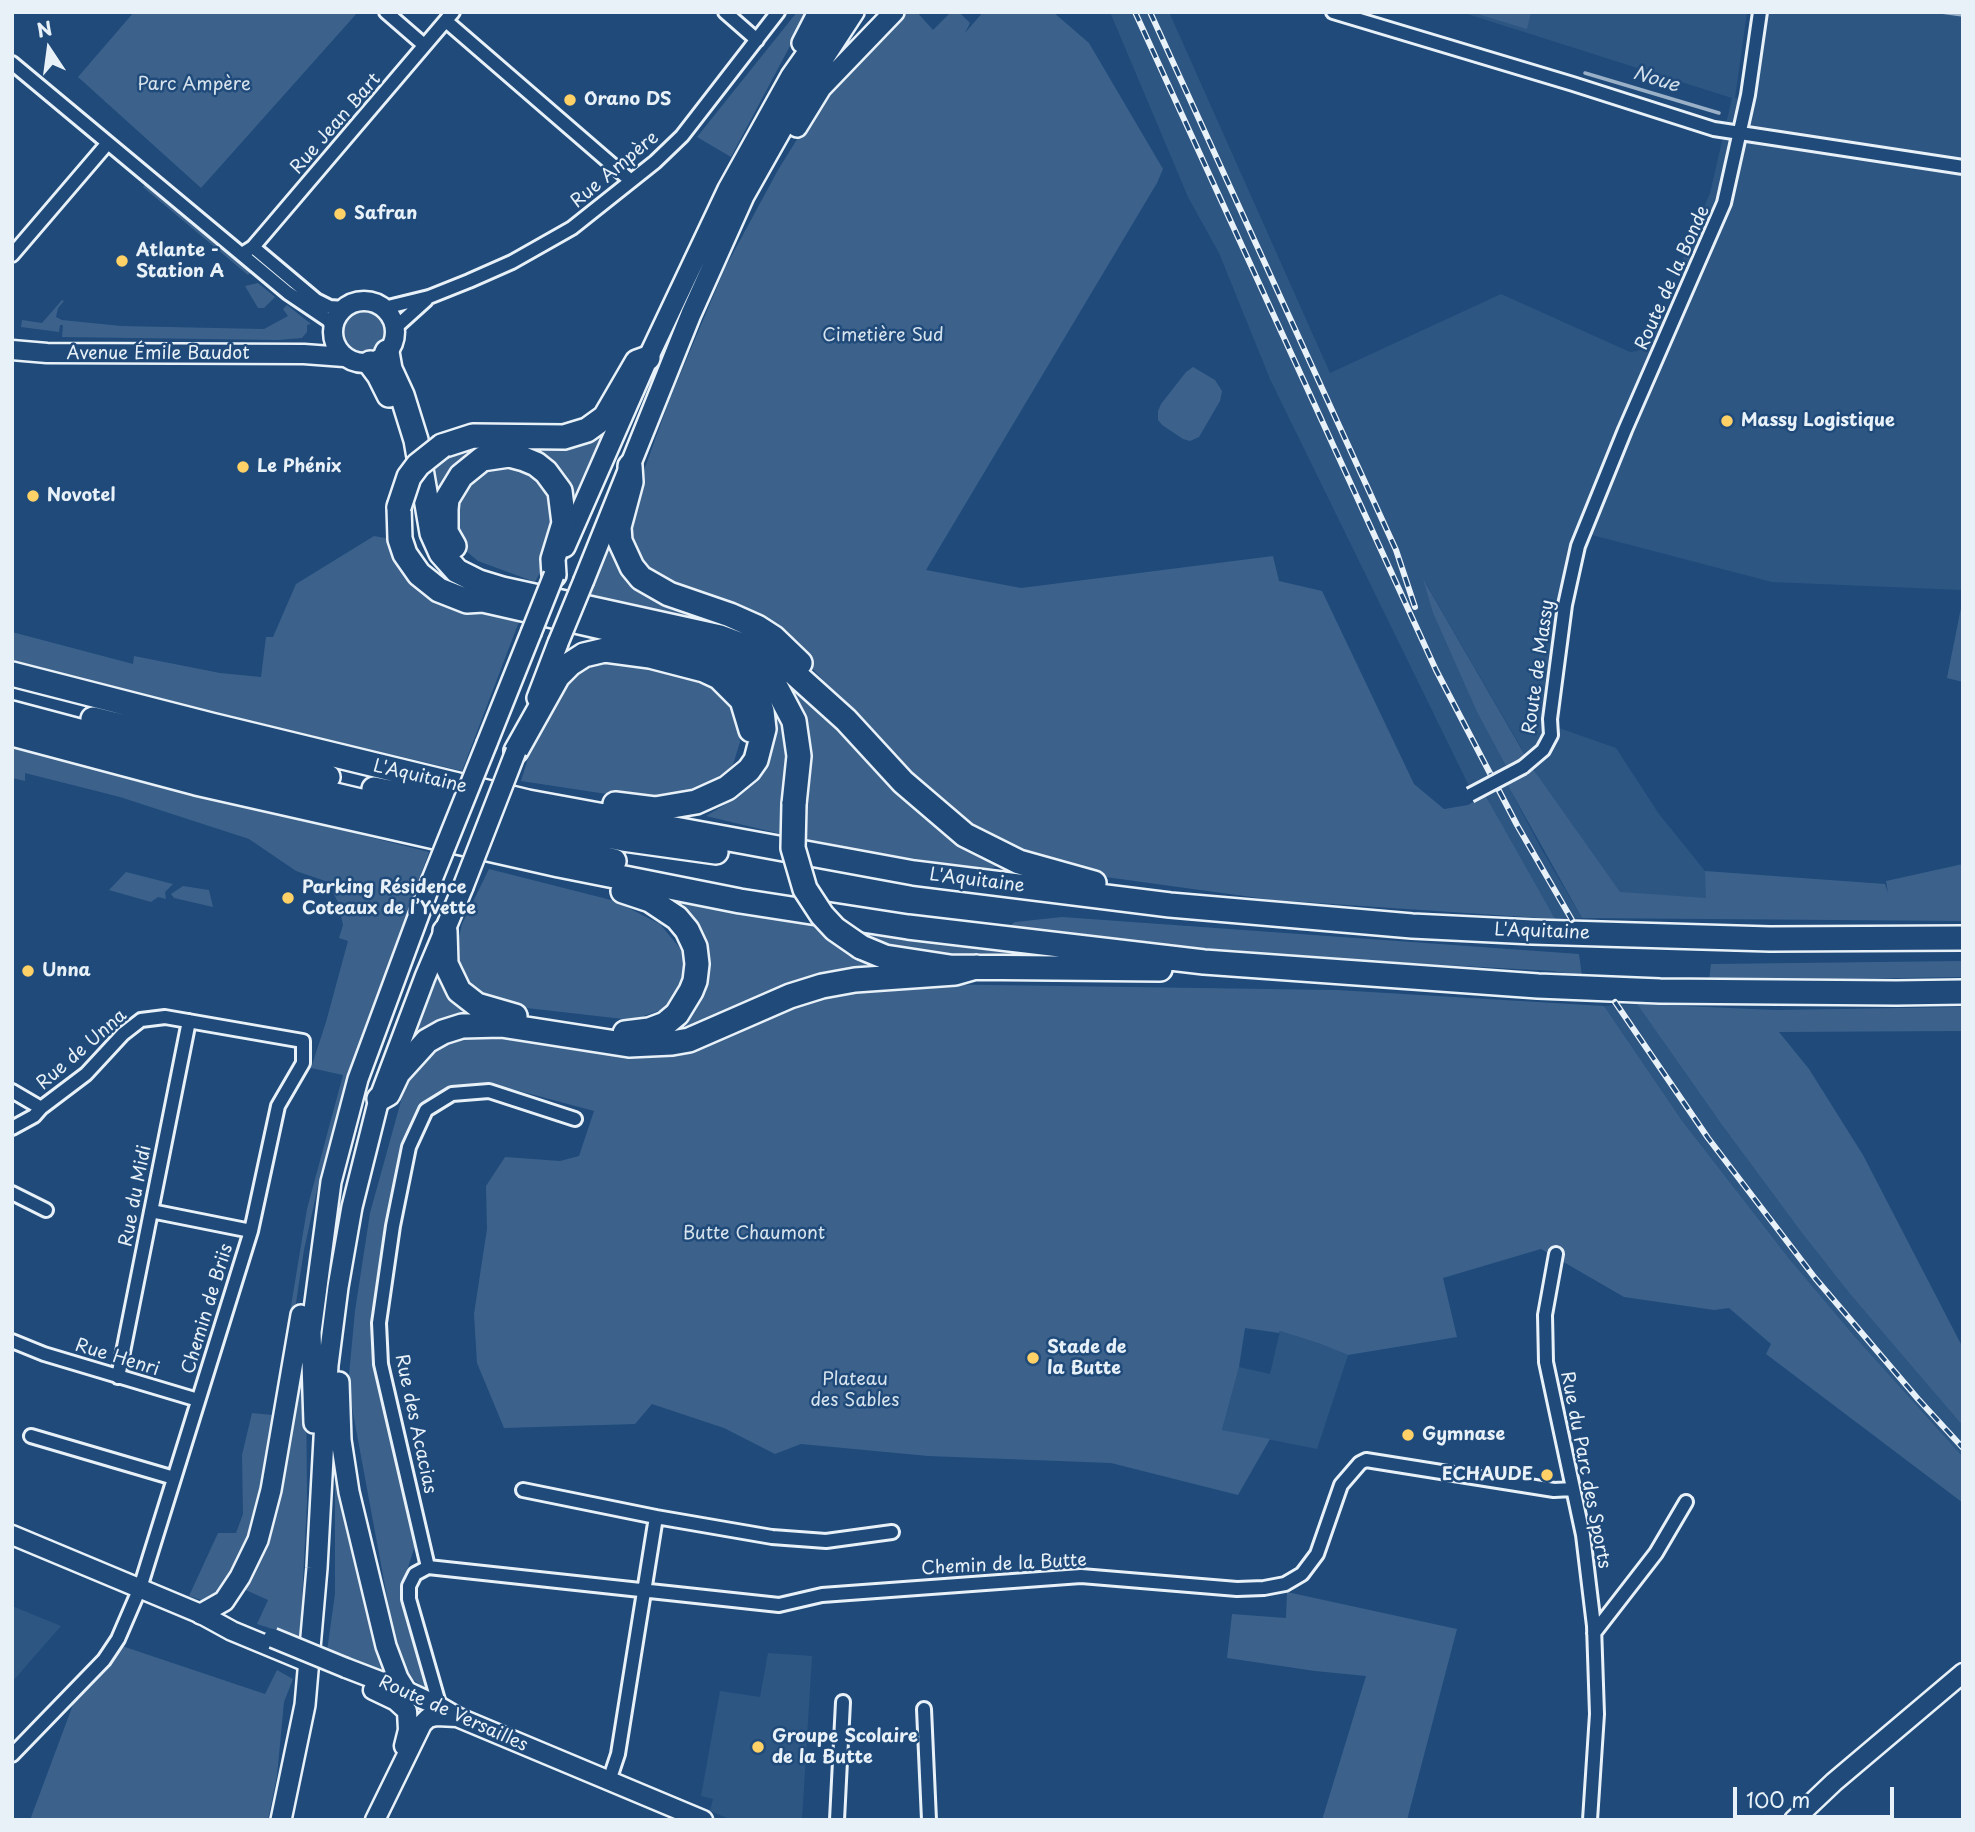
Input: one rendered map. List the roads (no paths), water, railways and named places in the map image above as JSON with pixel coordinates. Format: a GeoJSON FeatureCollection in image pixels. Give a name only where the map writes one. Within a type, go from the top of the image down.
{"type":"FeatureCollection","features":[{"type":"Feature","properties":{"kind":"highway"},"geometry":{"type":"LineString","coordinates":[[379,358],[390,369],[402,395],[416,440],[432,533],[441,553],[457,571],[479,582],[720,638],[771,656],[786,666],[846,720],[904,782],[965,835],[1000,854],[1037,868],[1079,880],[1143,891],[1170,905]]}},
{"type":"Feature","properties":{"kind":"highway"},"geometry":{"type":"LineString","coordinates":[[379,358],[408,446],[421,537],[429,556],[457,586],[483,600],[663,640],[712,654],[730,663],[745,676],[755,691],[762,711],[764,729],[756,760],[727,788],[711,797],[677,807],[655,809],[535,793],[457,779],[442,782]]}},
{"type":"Feature","properties":{"kind":"highway"},"geometry":{"type":"LineString","coordinates":[[483,600],[467,601],[439,590],[419,574],[405,554],[400,539],[399,508],[409,477],[418,465],[442,446],[473,436],[564,437],[587,430],[605,417],[637,362],[648,358]]}},
{"type":"Feature","properties":{"kind":"highway"},"geometry":{"type":"LineString","coordinates":[[552,599],[532,587],[474,568],[465,562],[450,541],[445,520],[447,499],[461,476],[482,459],[509,455],[524,459],[536,464],[554,480],[560,491],[564,523],[553,559],[554,575]]}},
{"type":"Feature","properties":{"kind":"highway"},"geometry":{"type":"LineString","coordinates":[[630,466],[631,482],[619,527],[620,541],[632,567],[641,578],[668,594],[730,615],[774,638],[836,702],[846,720]]}},
{"type":"Feature","properties":{"kind":"highway"},"geometry":{"type":"LineString","coordinates":[[663,640],[673,639],[733,653],[751,663],[776,687],[794,721],[798,738],[799,778],[794,804],[793,848],[804,889],[828,922],[861,947],[885,957],[950,967],[1152,970],[1204,962]]}},
{"type":"Feature","properties":{"kind":"highway"},"geometry":{"type":"LineString","coordinates":[[516,751],[558,676],[570,664],[584,655],[605,650],[623,651],[704,670],[731,687],[742,700],[752,733],[738,779]]}},
{"type":"Feature","properties":{"kind":"highway","name":"L'Aquitaine"},"geometry":{"type":"LineString","coordinates":[[12,674],[528,802],[876,867],[1170,905],[1412,926],[1770,939],[1963,939]]}},
{"type":"Feature","properties":{"kind":"highway"},"geometry":{"type":"LineString","coordinates":[[12,696],[77,715],[372,788],[530,821],[623,839],[716,852],[828,866],[876,867]]}},
{"type":"Feature","properties":{"kind":"highway"},"geometry":{"type":"LineString","coordinates":[[12,713],[240,772],[683,877],[851,912],[908,927]]}},
{"type":"Feature","properties":{"kind":"highway"},"geometry":{"type":"LineString","coordinates":[[12,734],[196,783],[559,865],[740,901],[908,927],[1204,962],[1560,987],[1702,991],[1963,992]]}},
{"type":"Feature","properties":{"kind":"highway"},"geometry":{"type":"LineString","coordinates":[[445,931],[446,964],[454,984],[466,998],[477,1004],[506,1014],[604,1031],[636,1033],[664,1024],[686,1002],[695,981],[695,947],[687,930],[677,918],[650,900],[586,880],[559,865]]}},
{"type":"Feature","properties":{"kind":"highway"},"geometry":{"type":"LineString","coordinates":[[379,1099],[388,1094],[398,1073],[427,1041],[462,1026],[500,1025],[629,1045],[672,1043],[689,1040],[790,996],[822,986],[855,980],[955,973],[976,967]]}},
{"type":"Feature","properties":{"kind":"main road"},"geometry":{"type":"LineString","coordinates":[[791,76],[794,59],[818,12]]}},
{"type":"Feature","properties":{"kind":"main road"},"geometry":{"type":"LineString","coordinates":[[317,1568],[311,1332],[331,1182],[358,1079],[431,882],[554,575],[648,358],[728,189],[791,76],[836,12]]}},
{"type":"Feature","properties":{"kind":"main road"},"geometry":{"type":"LineString","coordinates":[[281,1820],[305,1705],[317,1568],[328,1365],[336,1304],[352,1207],[379,1099],[691,314],[744,196],[803,91],[854,12]]}},
{"type":"Feature","properties":{"kind":"main road"},"geometry":{"type":"LineString","coordinates":[[744,196],[762,182],[821,88],[894,12]]}},
{"type":"Feature","properties":{"kind":"main road"},"geometry":{"type":"LineString","coordinates":[[364,301],[384,308],[395,328],[394,341],[379,358],[356,362],[345,357],[339,351],[333,332],[337,316],[344,307],[364,301]]}},
{"type":"Feature","properties":{"kind":"main road","name":"Avenue Émile Baudot"},"geometry":{"type":"LineString","coordinates":[[304,354],[323,346],[333,332]]}},
{"type":"Feature","properties":{"kind":"main road","name":"Avenue Émile Baudot"},"geometry":{"type":"LineString","coordinates":[[12,350],[47,353],[304,354],[345,357]]}},
{"type":"Feature","properties":{"kind":"main road"},"geometry":{"type":"LineString","coordinates":[[201,1614],[224,1601],[240,1577],[258,1540],[271,1490],[290,1389],[323,1192],[331,1182]]}},
{"type":"Feature","properties":{"kind":"main road"},"geometry":{"type":"LineString","coordinates":[[336,1304],[341,1440],[349,1492],[386,1646],[406,1691]]}},
{"type":"Feature","properties":{"kind":"main road","name":"Route de Versailles"},"geometry":{"type":"LineString","coordinates":[[12,1535],[345,1673]]}},
{"type":"Feature","properties":{"kind":"main road","name":"Route de Versailles"},"geometry":{"type":"LineString","coordinates":[[273,1643],[302,1660],[406,1691],[457,1717],[703,1820]]}},
{"type":"Feature","properties":{"kind":"main road"},"geometry":{"type":"LineString","coordinates":[[345,1673],[396,1701],[407,1711],[408,1730],[397,1774]]}},
{"type":"Feature","properties":{"kind":"main road"},"geometry":{"type":"LineString","coordinates":[[1794,1820],[1834,1782],[1963,1673]]}},
{"type":"Feature","properties":{"kind":"main road"},"geometry":{"type":"LineString","coordinates":[[375,1820],[422,1724],[436,1716],[457,1717]]}},
{"type":"Feature","properties":{"kind":"street"},"geometry":{"type":"LineString","coordinates":[[386,12],[424,45]]}},
{"type":"Feature","properties":{"kind":"street"},"geometry":{"type":"LineString","coordinates":[[725,12],[757,40]]}},
{"type":"Feature","properties":{"kind":"street","name":"Rue Ampère"},"geometry":{"type":"LineString","coordinates":[[384,308],[429,297],[469,281],[539,248],[572,228],[682,136],[778,12]]}},
{"type":"Feature","properties":{"kind":"street"},"geometry":{"type":"LineString","coordinates":[[1333,12],[1714,128],[1963,167]]}},
{"type":"Feature","properties":{"kind":"street","name":"Route de la Bonde"},"geometry":{"type":"LineString","coordinates":[[1578,545],[1611,462],[1724,203],[1740,134],[1760,12]]}},
{"type":"Feature","properties":{"kind":"street"},"geometry":{"type":"LineString","coordinates":[[449,17],[631,181]]}},
{"type":"Feature","properties":{"kind":"street","name":"Rue Jean Bart"},"geometry":{"type":"LineString","coordinates":[[242,254],[253,247],[449,17]]}},
{"type":"Feature","properties":{"kind":"street"},"geometry":{"type":"LineString","coordinates":[[12,63],[288,293],[328,320],[333,332]]}},
{"type":"Feature","properties":{"kind":"street"},"geometry":{"type":"LineString","coordinates":[[12,256],[107,144]]}},
{"type":"Feature","properties":{"kind":"street"},"geometry":{"type":"LineString","coordinates":[[253,247],[316,300],[330,307],[344,307]]}},
{"type":"Feature","properties":{"kind":"street","name":"Rue Ampère"},"geometry":{"type":"LineString","coordinates":[[395,328],[429,297]]}},
{"type":"Feature","properties":{"kind":"street","name":"Route de Massy"},"geometry":{"type":"LineString","coordinates":[[1470,796],[1523,767],[1543,750],[1551,735],[1550,719],[1565,605],[1578,545]]}},
{"type":"Feature","properties":{"kind":"street","name":"Rue de Unna"},"geometry":{"type":"LineString","coordinates":[[12,1091],[41,1108],[86,1074],[123,1034],[141,1020],[165,1017],[303,1041]]}},
{"type":"Feature","properties":{"kind":"street","name":"Rue du Midi"},"geometry":{"type":"LineString","coordinates":[[118,1377],[189,1021]]}},
{"type":"Feature","properties":{"kind":"street","name":"Chemin de Briis"},"geometry":{"type":"LineString","coordinates":[[12,1755],[104,1660],[118,1639],[140,1588],[251,1231],[278,1106],[303,1063],[303,1041]]}},
{"type":"Feature","properties":{"kind":"street","name":"Rue des Acacias"},"geometry":{"type":"LineString","coordinates":[[429,1567],[381,1364],[379,1323],[393,1226],[409,1147],[426,1110],[452,1094],[489,1091],[575,1119]]}},
{"type":"Feature","properties":{"kind":"street"},"geometry":{"type":"LineString","coordinates":[[12,1128],[34,1116],[41,1108]]}},
{"type":"Feature","properties":{"kind":"street"},"geometry":{"type":"LineString","coordinates":[[12,1193],[46,1210]]}},
{"type":"Feature","properties":{"kind":"street"},"geometry":{"type":"LineString","coordinates":[[151,1211],[251,1231]]}},
{"type":"Feature","properties":{"kind":"street","name":"Rue du Parc des Sports"},"geometry":{"type":"LineString","coordinates":[[1556,1254],[1545,1315],[1546,1362],[1583,1535],[1594,1633],[1597,1713],[1590,1820]]}},
{"type":"Feature","properties":{"kind":"street","name":"Rue Henri"},"geometry":{"type":"LineString","coordinates":[[12,1340],[26,1348],[198,1401]]}},
{"type":"Feature","properties":{"kind":"street"},"geometry":{"type":"LineString","coordinates":[[31,1436],[174,1478]]}},
{"type":"Feature","properties":{"kind":"street","name":"Chemin de la Butte"},"geometry":{"type":"LineString","coordinates":[[643,1589],[779,1605],[822,1595],[1081,1576],[1237,1589],[1264,1588],[1285,1584],[1302,1574],[1310,1564],[1317,1554],[1340,1485],[1366,1460],[1554,1490],[1573,1489]]}},
{"type":"Feature","properties":{"kind":"street"},"geometry":{"type":"LineString","coordinates":[[523,1490],[656,1517],[772,1536],[826,1541],[892,1532]]}},
{"type":"Feature","properties":{"kind":"street"},"geometry":{"type":"LineString","coordinates":[[1594,1633],[1656,1553],[1686,1502]]}},
{"type":"Feature","properties":{"kind":"street"},"geometry":{"type":"LineString","coordinates":[[609,1781],[618,1754],[656,1517]]}},
{"type":"Feature","properties":{"kind":"street"},"geometry":{"type":"LineString","coordinates":[[440,1707],[409,1599],[409,1586],[415,1574],[429,1567],[643,1589]]}},
{"type":"Feature","properties":{"kind":"street"},"geometry":{"type":"LineString","coordinates":[[837,1820],[844,1702]]}},
{"type":"Feature","properties":{"kind":"street"},"geometry":{"type":"LineString","coordinates":[[925,1709],[929,1820]]}},
{"type":"Feature","properties":{"kind":"waterway","name":"Noue"},"geometry":{"type":"LineString","coordinates":[[1941,12],[1963,15]]}},
{"type":"Feature","properties":{"kind":"waterway","name":"Noue"},"geometry":{"type":"LineString","coordinates":[[1585,73],[1719,113]]}},
{"type":"Feature","properties":{"kind":"railway"},"geometry":{"type":"LineString","coordinates":[[1135,12],[1436,670],[1517,825],[1572,920]]}},
{"type":"Feature","properties":{"kind":"railway"},"geometry":{"type":"LineString","coordinates":[[1150,12],[1396,550],[1415,607]]}},
{"type":"Feature","properties":{"kind":"railway"},"geometry":{"type":"LineString","coordinates":[[1615,1002],[1708,1138],[1815,1278],[1963,1448]]}},
{"type":"Feature","properties":{"kind":"place","name":"Orano DS"},"geometry":{"type":"Point","coordinates":[570,100]}},
{"type":"Feature","properties":{"kind":"place","name":"Safran"},"geometry":{"type":"Point","coordinates":[340,214]}},
{"type":"Feature","properties":{"kind":"place","name":"Atlante - Station A"},"geometry":{"type":"Point","coordinates":[122,261]}},
{"type":"Feature","properties":{"kind":"place","name":"Massy Logistique"},"geometry":{"type":"Point","coordinates":[1727,421]}},
{"type":"Feature","properties":{"kind":"place","name":"Le Phénix"},"geometry":{"type":"Point","coordinates":[243,467]}},
{"type":"Feature","properties":{"kind":"place","name":"Novotel"},"geometry":{"type":"Point","coordinates":[33,496]}},
{"type":"Feature","properties":{"kind":"place","name":"Parking Résidence Coteaux de l’Yvette"},"geometry":{"type":"Point","coordinates":[288,898]}},
{"type":"Feature","properties":{"kind":"place","name":"Unna"},"geometry":{"type":"Point","coordinates":[28,971]}},
{"type":"Feature","properties":{"kind":"place","name":"Stade de la Butte"},"geometry":{"type":"Point","coordinates":[1033,1358]}},
{"type":"Feature","properties":{"kind":"place","name":"Gymnase"},"geometry":{"type":"Point","coordinates":[1408,1435]}},
{"type":"Feature","properties":{"kind":"place","name":"ECHAUDE"},"geometry":{"type":"Point","coordinates":[1547,1475]}},
{"type":"Feature","properties":{"kind":"place","name":"Groupe Scolaire de la Butte"},"geometry":{"type":"Point","coordinates":[758,1747]}},
{"type":"Feature","properties":{"kind":"park label","name":"Parc Ampère"},"geometry":{"type":"Point","coordinates":[194,85]}},
{"type":"Feature","properties":{"kind":"park label","name":"Cimetière Sud"},"geometry":{"type":"Point","coordinates":[883,336]}},
{"type":"Feature","properties":{"kind":"park label","name":"Butte Chaumont"},"geometry":{"type":"Point","coordinates":[754,1234]}},
{"type":"Feature","properties":{"kind":"park label","name":"Plateau des Sables"},"geometry":{"type":"Point","coordinates":[855,1390]}}]}
